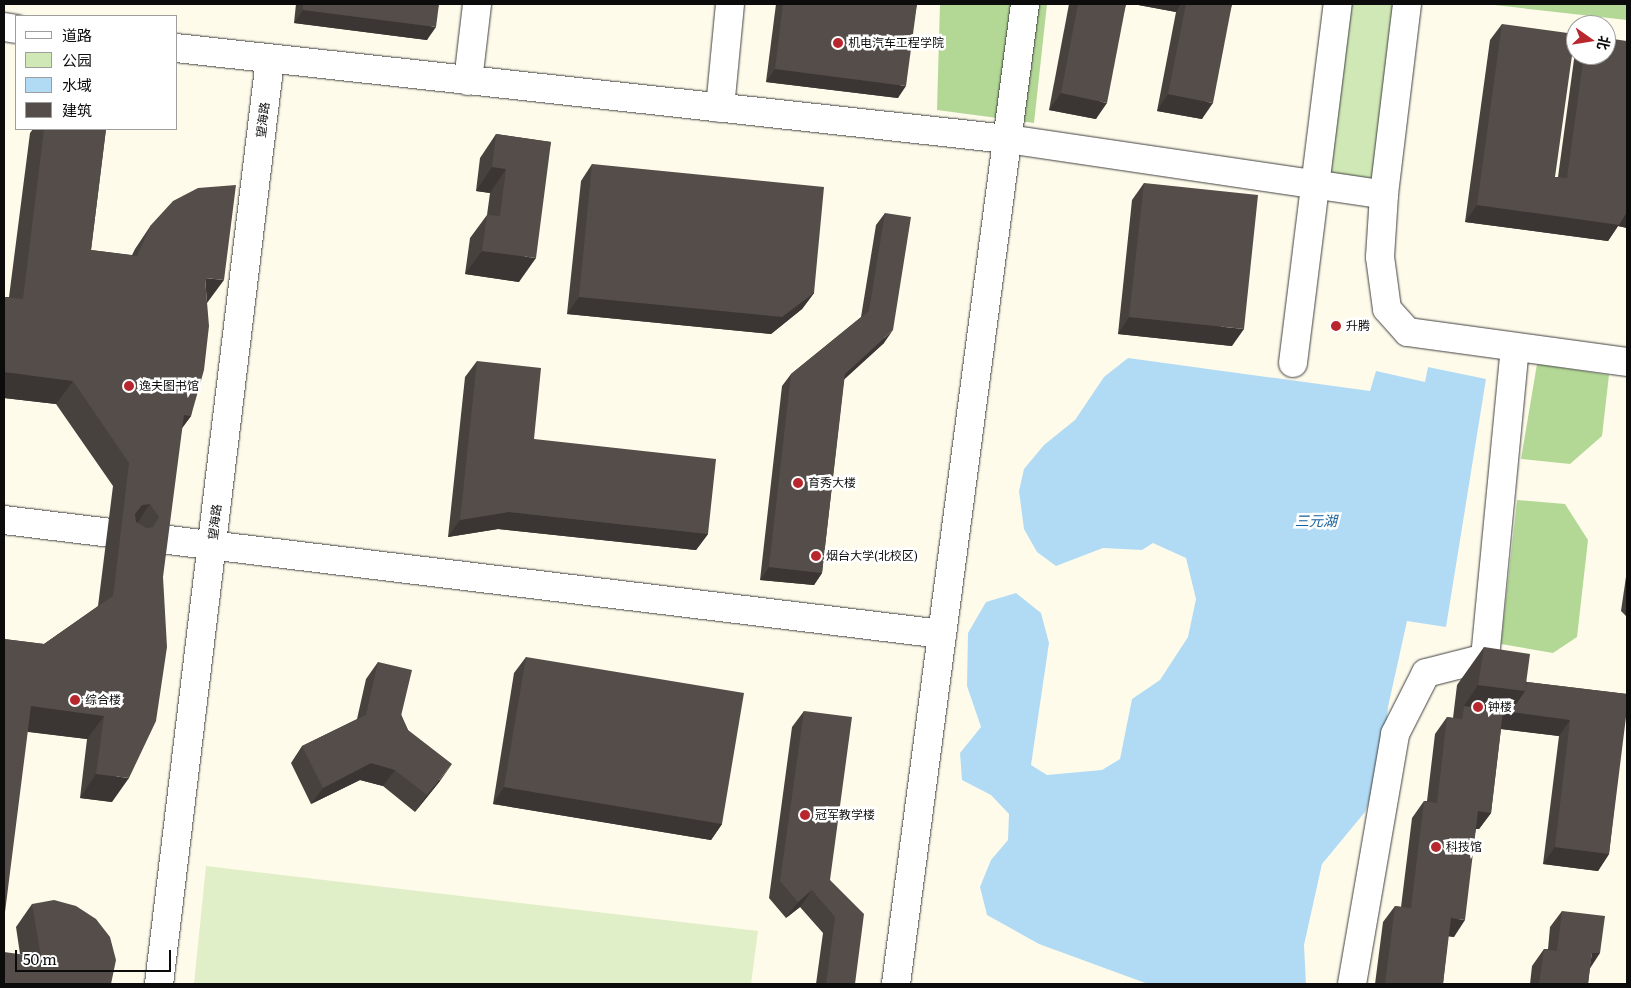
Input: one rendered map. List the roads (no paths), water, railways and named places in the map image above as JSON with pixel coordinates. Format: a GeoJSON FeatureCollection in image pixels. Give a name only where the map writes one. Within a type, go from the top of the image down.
{"type":"FeatureCollection","features":[{"type":"Feature","properties":{"kind":"street"},"geometry":{"type":"LineString","coordinates":[[468,81],[477,4]]}},
{"type":"Feature","properties":{"kind":"street"},"geometry":{"type":"LineString","coordinates":[[720,108],[730,4]]}},
{"type":"Feature","properties":{"kind":"street"},"geometry":{"type":"LineString","coordinates":[[896,984],[1025,4]]}},
{"type":"Feature","properties":{"kind":"street"},"geometry":{"type":"LineString","coordinates":[[1293,363],[1338,4]]}},
{"type":"Feature","properties":{"kind":"street"},"geometry":{"type":"LineString","coordinates":[[1407,4],[1384,194],[1380,257],[1387,309],[1408,332],[1627,362]]}},
{"type":"Feature","properties":{"kind":"street"},"geometry":{"type":"LineString","coordinates":[[178,48],[270,60],[1007,139],[1384,194]]}},
{"type":"Feature","properties":{"kind":"street","name":"望海路"},"geometry":{"type":"LineString","coordinates":[[159,984],[270,60]]}},
{"type":"Feature","properties":{"kind":"street"},"geometry":{"type":"LineString","coordinates":[[1352,984],[1394,734],[1426,673],[1485,658],[1515,347]]}},
{"type":"Feature","properties":{"kind":"street"},"geometry":{"type":"LineString","coordinates":[[4,520],[942,634]]}},
{"type":"Feature","properties":{"kind":"water","name":"三元湖"},"geometry":{"type":"Polygon","coordinates":[[[1128,358],[1370,391],[1376,371],[1425,382],[1428,367],[1486,379],[1446,627],[1407,621],[1388,707],[1382,769],[1365,812],[1322,864],[1304,945],[1306,984],[1148,984],[1039,944],[987,915],[980,887],[991,860],[1008,840],[1009,814],[991,795],[962,780],[960,753],[981,727],[967,686],[968,633],[986,602],[1016,593],[1041,613],[1049,643],[1031,765],[1047,775],[1102,770],[1120,759],[1132,699],[1160,680],[1188,637],[1196,599],[1186,558],[1153,543],[1142,550],[1103,548],[1056,566],[1037,552],[1024,529],[1019,491],[1024,469],[1044,445],[1075,420],[1104,377],[1128,358]]]}},
{"type":"Feature","properties":{"kind":"place","name":"机电汽车工程学院"},"geometry":{"type":"Point","coordinates":[838,43]}},
{"type":"Feature","properties":{"kind":"place","name":"升腾"},"geometry":{"type":"Point","coordinates":[1336,326]}},
{"type":"Feature","properties":{"kind":"place","name":"逸夫图书馆"},"geometry":{"type":"Point","coordinates":[129,386]}},
{"type":"Feature","properties":{"kind":"place","name":"育秀大楼"},"geometry":{"type":"Point","coordinates":[798,483]}},
{"type":"Feature","properties":{"kind":"place","name":"烟台大学(北校区)"},"geometry":{"type":"Point","coordinates":[816,556]}},
{"type":"Feature","properties":{"kind":"place","name":"综合楼"},"geometry":{"type":"Point","coordinates":[75,700]}},
{"type":"Feature","properties":{"kind":"place","name":"钟楼"},"geometry":{"type":"Point","coordinates":[1478,707]}},
{"type":"Feature","properties":{"kind":"place","name":"冠军教学楼"},"geometry":{"type":"Point","coordinates":[805,815]}},
{"type":"Feature","properties":{"kind":"place","name":"科技馆"},"geometry":{"type":"Point","coordinates":[1436,847]}}]}
